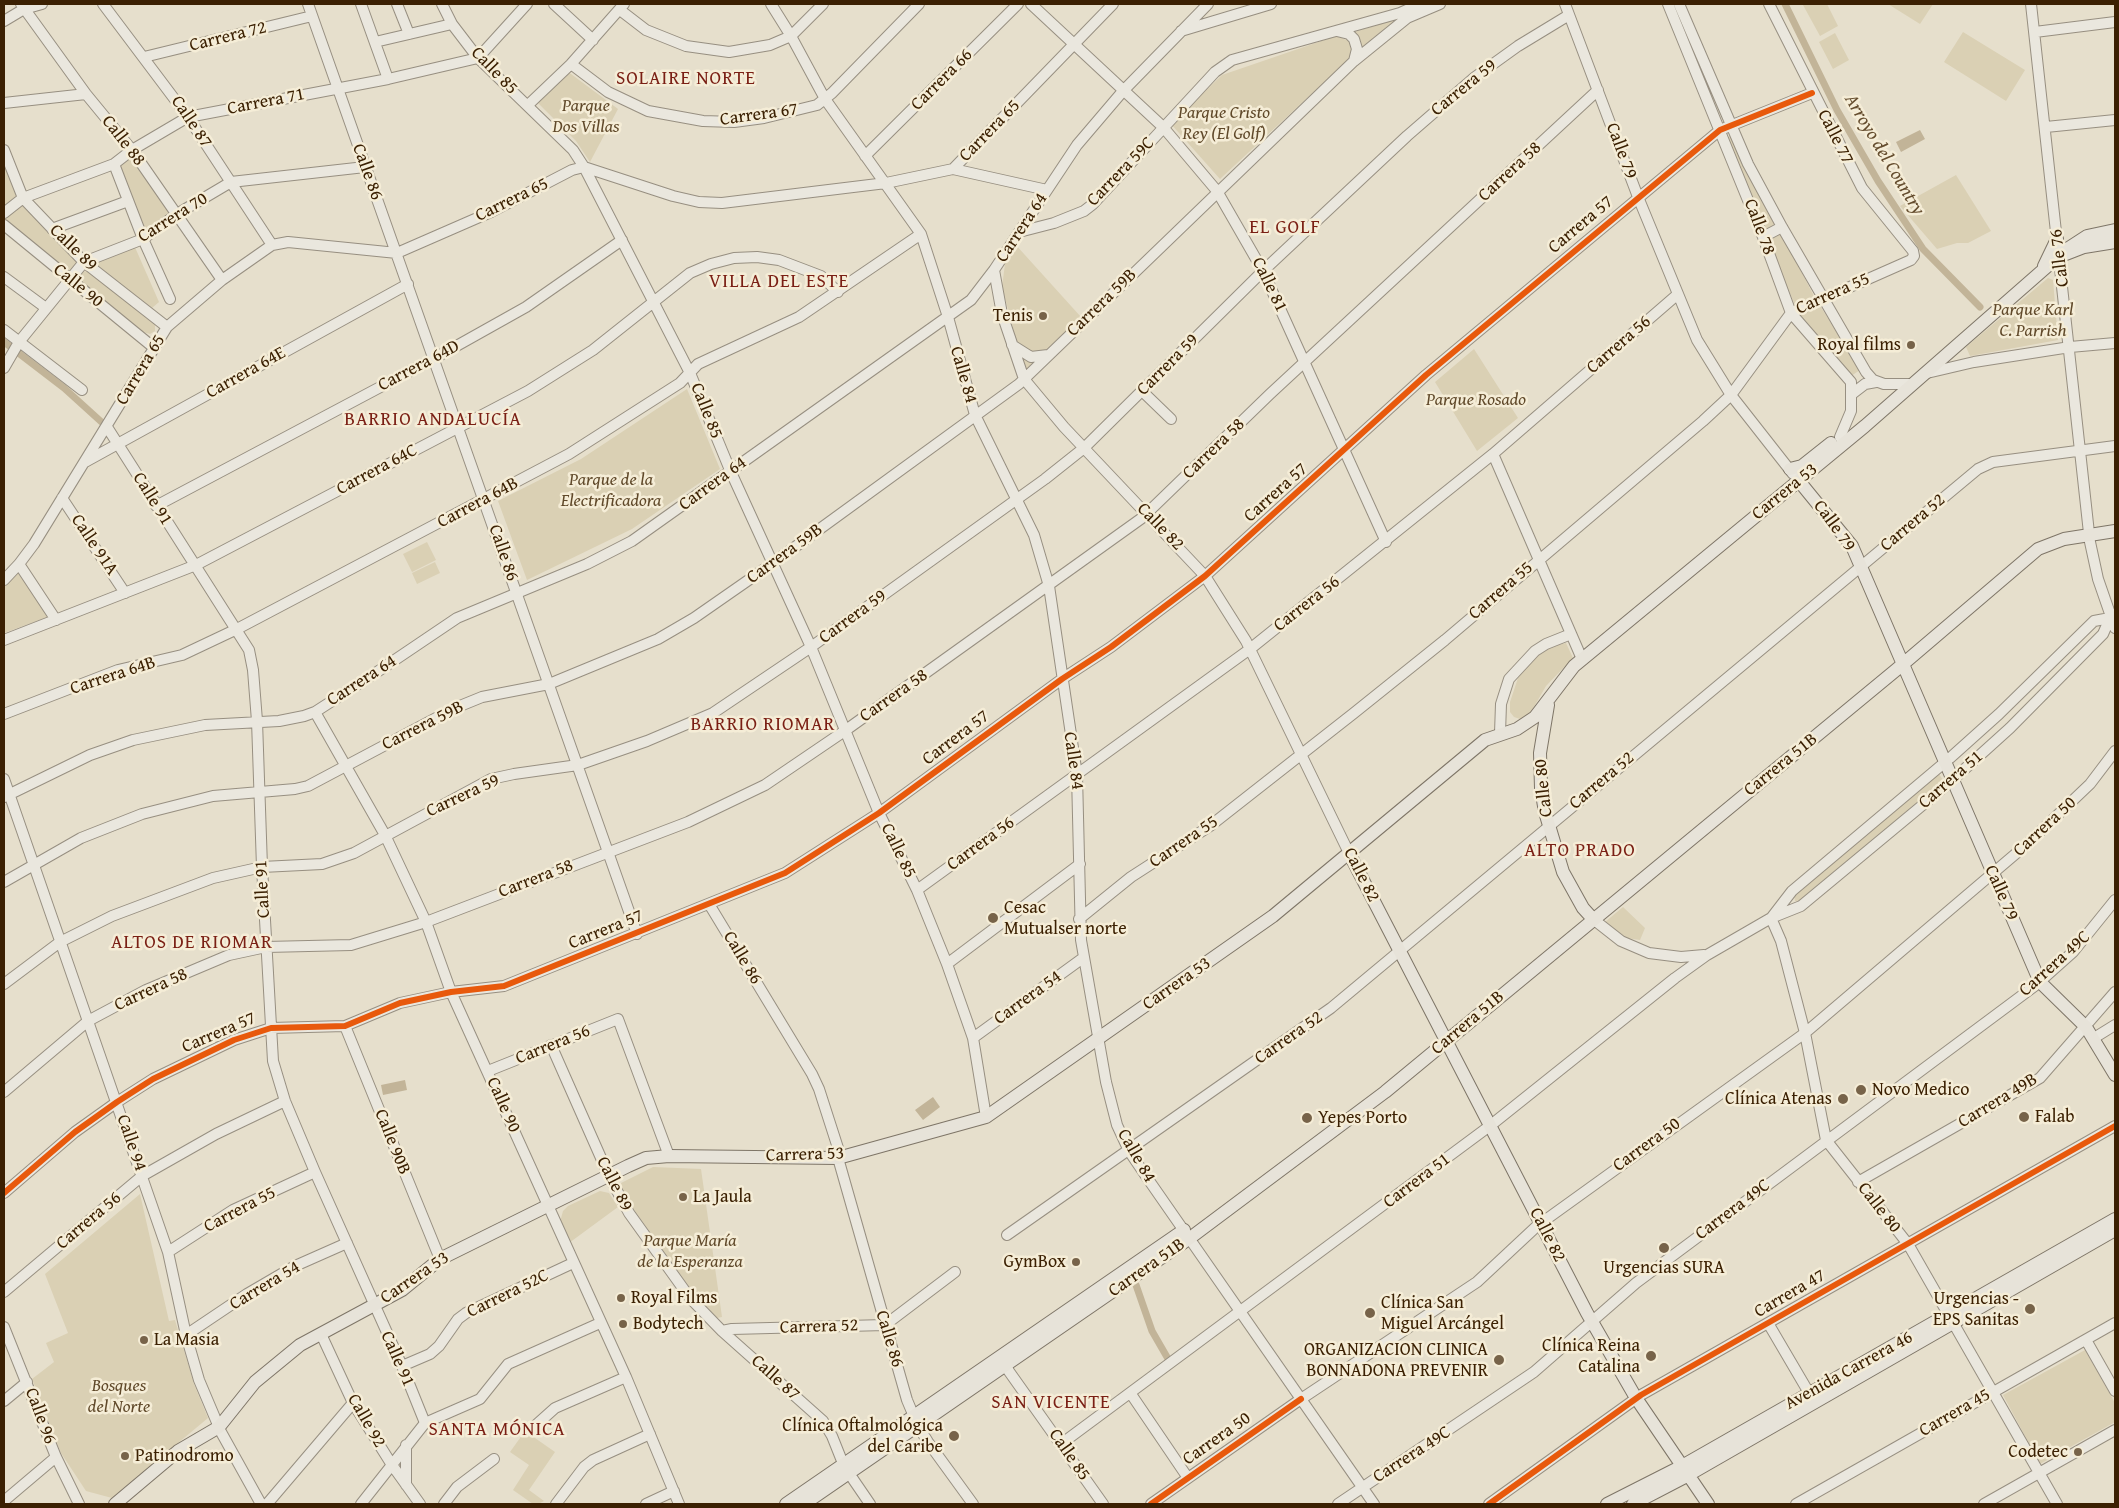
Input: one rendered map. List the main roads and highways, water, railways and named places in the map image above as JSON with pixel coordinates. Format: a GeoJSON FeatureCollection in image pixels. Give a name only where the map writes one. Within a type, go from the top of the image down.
{"type":"FeatureCollection","features":[{"type":"Feature","properties":{"kind":"main road"},"geometry":{"type":"LineString","coordinates":[[1790,470],[1802,466],[1846,436],[1924,374],[2081,238],[2115,230]]}},
{"type":"Feature","properties":{"kind":"main road"},"geometry":{"type":"LineString","coordinates":[[2039,274],[2057,239]]}},
{"type":"Feature","properties":{"kind":"main road"},"geometry":{"type":"LineString","coordinates":[[2059,257],[2084,248],[2115,242]]}},
{"type":"Feature","properties":{"kind":"main road","name":"Carrera 53"},"geometry":{"type":"LineString","coordinates":[[115,1504],[178,1451],[219,1427],[242,1397],[269,1368],[300,1345],[402,1290],[440,1259],[646,1158],[838,1153],[986,1117],[1273,916],[1481,744],[1500,734],[1527,724],[1549,701],[1564,676],[1582,659],[1799,481],[1834,451],[1846,436]]}},
{"type":"Feature","properties":{"kind":"main road","name":"Calle 79"},"geometry":{"type":"LineString","coordinates":[[1799,481],[1852,546],[2040,982],[2086,1026],[2115,1075]]}},
{"type":"Feature","properties":{"kind":"main road","name":"Carrera 51B"},"geometry":{"type":"LineString","coordinates":[[804,1504],[847,1470],[916,1421],[1187,1234],[1385,1092],[1903,664],[2038,548],[2064,539],[2115,531]]}},
{"type":"Feature","properties":{"kind":"main road","name":"Calle 80"},"geometry":{"type":"LineString","coordinates":[[1549,701],[1542,736],[1540,771],[1548,825],[1563,872],[1583,908],[1593,919]]}},
{"type":"Feature","properties":{"kind":"main road","name":"Calle 82"},"geometry":{"type":"LineString","coordinates":[[1349,853],[1592,1321],[1636,1398],[1708,1504]]}},
{"type":"Feature","properties":{"kind":"main road","name":"Avenida Carrera 46"},"geometry":{"type":"LineString","coordinates":[[1950,1320],[2115,1219]]}},
{"type":"Feature","properties":{"kind":"main road","name":"Avenida Carrera 46"},"geometry":{"type":"LineString","coordinates":[[1633,1504],[1685,1470],[1950,1320],[2115,1230]]}},
{"type":"Feature","properties":{"kind":"main road","name":"Carrera 51B"},"geometry":{"type":"LineString","coordinates":[[786,1504],[847,1470]]}},
{"type":"Feature","properties":{"kind":"main road","name":"Avenida Carrera 46"},"geometry":{"type":"LineString","coordinates":[[1607,1504],[1685,1470]]}},
{"type":"Feature","properties":{"kind":"waterway","name":"Arroyo del Country"},"geometry":{"type":"LineString","coordinates":[[1785,4],[1837,110],[1878,181],[1923,249],[1980,307]]}},
{"type":"Feature","properties":{"kind":"waterway"},"geometry":{"type":"LineString","coordinates":[[4,342],[64,388],[107,427]]}},
{"type":"Feature","properties":{"kind":"waterway"},"geometry":{"type":"LineString","coordinates":[[1136,1285],[1152,1331],[1171,1364]]}},
{"type":"Feature","properties":{"kind":"place","name":"Tenis"},"geometry":{"type":"Point","coordinates":[1043,316]}},
{"type":"Feature","properties":{"kind":"place","name":"Royal films"},"geometry":{"type":"Point","coordinates":[1911,345]}},
{"type":"Feature","properties":{"kind":"place","name":"Cesac Mutualser norte"},"geometry":{"type":"Point","coordinates":[993,918]}},
{"type":"Feature","properties":{"kind":"place","name":"Novo Medico"},"geometry":{"type":"Point","coordinates":[1861,1090]}},
{"type":"Feature","properties":{"kind":"place","name":"Clínica Atenas"},"geometry":{"type":"Point","coordinates":[1843,1099]}},
{"type":"Feature","properties":{"kind":"place","name":"Falab"},"geometry":{"type":"Point","coordinates":[2024,1117]}},
{"type":"Feature","properties":{"kind":"place","name":"Yepes Porto"},"geometry":{"type":"Point","coordinates":[1307,1118]}},
{"type":"Feature","properties":{"kind":"place","name":"La Jaula"},"geometry":{"type":"Point","coordinates":[683,1197]}},
{"type":"Feature","properties":{"kind":"place","name":"Urgencias SURA"},"geometry":{"type":"Point","coordinates":[1664,1248]}},
{"type":"Feature","properties":{"kind":"place","name":"GymBox"},"geometry":{"type":"Point","coordinates":[1076,1262]}},
{"type":"Feature","properties":{"kind":"place","name":"Royal Films"},"geometry":{"type":"Point","coordinates":[621,1298]}},
{"type":"Feature","properties":{"kind":"place","name":"Urgencias - EPS Sanitas"},"geometry":{"type":"Point","coordinates":[2030,1309]}},
{"type":"Feature","properties":{"kind":"place","name":"Clínica San Miguel Arcángel"},"geometry":{"type":"Point","coordinates":[1370,1313]}},
{"type":"Feature","properties":{"kind":"place","name":"Bodytech"},"geometry":{"type":"Point","coordinates":[623,1324]}},
{"type":"Feature","properties":{"kind":"place","name":"La Masia"},"geometry":{"type":"Point","coordinates":[144,1340]}},
{"type":"Feature","properties":{"kind":"place","name":"Clínica Reina Catalina"},"geometry":{"type":"Point","coordinates":[1651,1356]}},
{"type":"Feature","properties":{"kind":"place","name":"ORGANIZACION CLINICA BONNADONA PREVENIR"},"geometry":{"type":"Point","coordinates":[1499,1360]}},
{"type":"Feature","properties":{"kind":"place","name":"Clínica Oftalmológica del Caribe"},"geometry":{"type":"Point","coordinates":[954,1436]}},
{"type":"Feature","properties":{"kind":"place","name":"Codetec"},"geometry":{"type":"Point","coordinates":[2078,1452]}},
{"type":"Feature","properties":{"kind":"place","name":"Patinodromo"},"geometry":{"type":"Point","coordinates":[125,1456]}},
{"type":"Feature","properties":{"kind":"district","name":"SOLAIRE NORTE"},"geometry":{"type":"Point","coordinates":[686,79]}},
{"type":"Feature","properties":{"kind":"district","name":"EL GOLF"},"geometry":{"type":"Point","coordinates":[1285,228]}},
{"type":"Feature","properties":{"kind":"district","name":"VILLA DEL ESTE"},"geometry":{"type":"Point","coordinates":[779,282]}},
{"type":"Feature","properties":{"kind":"district","name":"BARRIO ANDALUCÍA"},"geometry":{"type":"Point","coordinates":[433,420]}},
{"type":"Feature","properties":{"kind":"district","name":"BARRIO RIOMAR"},"geometry":{"type":"Point","coordinates":[763,725]}},
{"type":"Feature","properties":{"kind":"district","name":"ALTO PRADO"},"geometry":{"type":"Point","coordinates":[1580,851]}},
{"type":"Feature","properties":{"kind":"district","name":"ALTOS DE RIOMAR"},"geometry":{"type":"Point","coordinates":[192,943]}},
{"type":"Feature","properties":{"kind":"district","name":"SAN VICENTE"},"geometry":{"type":"Point","coordinates":[1051,1403]}},
{"type":"Feature","properties":{"kind":"district","name":"SANTA MÓNICA"},"geometry":{"type":"Point","coordinates":[497,1430]}},
{"type":"Feature","properties":{"kind":"park label","name":"Parque Dos Villas"},"geometry":{"type":"Point","coordinates":[586,116]}},
{"type":"Feature","properties":{"kind":"park label","name":"Parque Cristo Rey (El Golf)"},"geometry":{"type":"Point","coordinates":[1224,123]}},
{"type":"Feature","properties":{"kind":"park label","name":"Parque Karl C. Parrish"},"geometry":{"type":"Point","coordinates":[2033,320]}},
{"type":"Feature","properties":{"kind":"park label","name":"Parque Rosado"},"geometry":{"type":"Point","coordinates":[1476,400]}},
{"type":"Feature","properties":{"kind":"park label","name":"Parque de la Electrificadora"},"geometry":{"type":"Point","coordinates":[611,490]}},
{"type":"Feature","properties":{"kind":"park label","name":"Parque María de la Esperanza"},"geometry":{"type":"Point","coordinates":[690,1251]}},
{"type":"Feature","properties":{"kind":"park label","name":"Bosques del Norte"},"geometry":{"type":"Point","coordinates":[119,1396]}}]}
